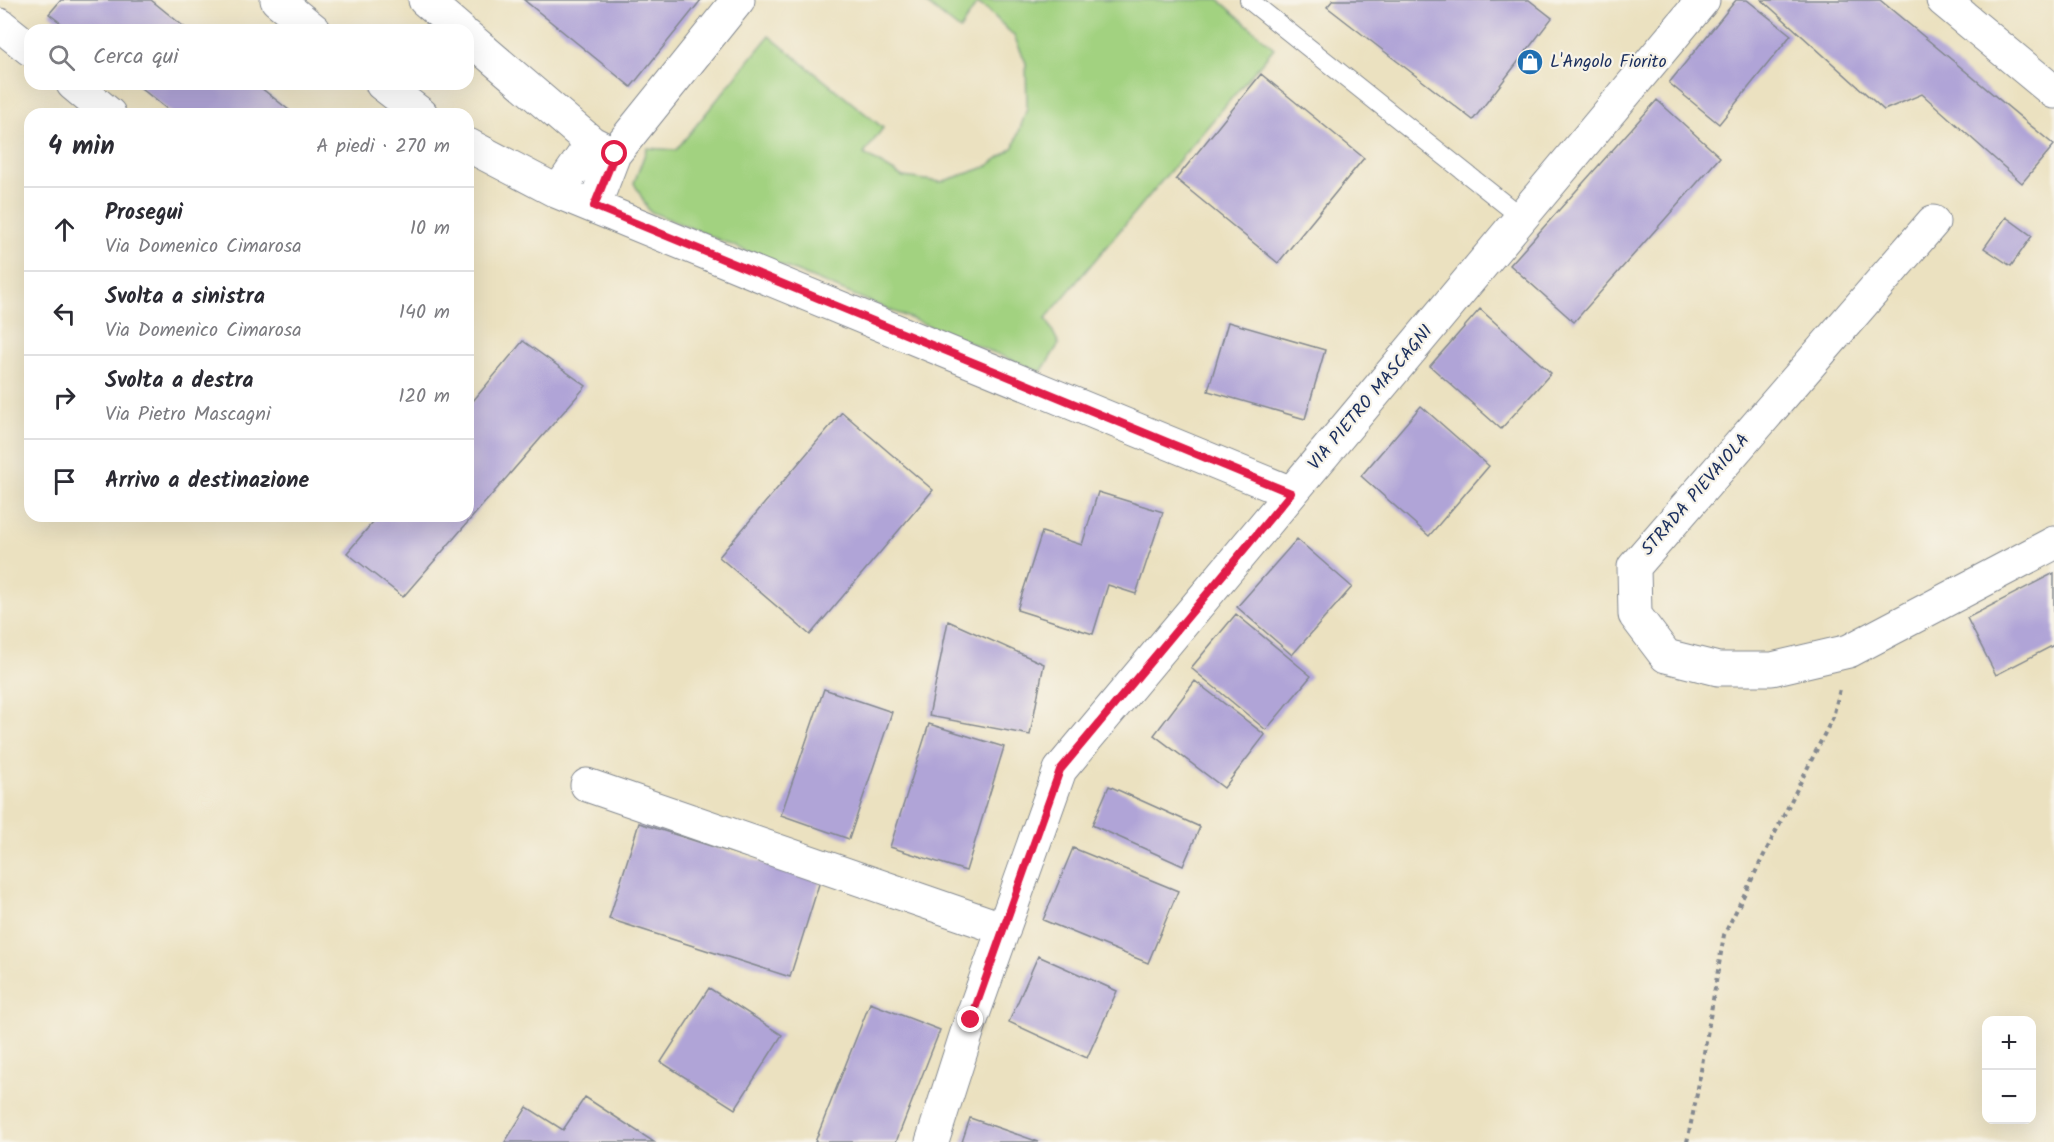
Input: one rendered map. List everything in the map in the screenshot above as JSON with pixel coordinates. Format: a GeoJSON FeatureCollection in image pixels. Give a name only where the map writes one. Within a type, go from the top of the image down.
{"type":"FeatureCollection","features":[{"type":"Feature","properties":{"kind":"street"},"geometry":{"type":"LineString","coordinates":[[277,0],[307,24]]}},
{"type":"Feature","properties":{"kind":"street"},"geometry":{"type":"LineString","coordinates":[[425,0],[453,24]]}},
{"type":"Feature","properties":{"kind":"street"},"geometry":{"type":"LineString","coordinates":[[558,192],[603,149],[738,0]]}},
{"type":"Feature","properties":{"kind":"street","name":"VIA PIETRO MASCAGNI"},"geometry":{"type":"LineString","coordinates":[[932,1142],[971,1020],[1060,770],[1702,0]]}},
{"type":"Feature","properties":{"kind":"street"},"geometry":{"type":"LineString","coordinates":[[1943,0],[2054,92]]}},
{"type":"Feature","properties":{"kind":"street"},"geometry":{"type":"LineString","coordinates":[[0,25],[24,44]]}},
{"type":"Feature","properties":{"kind":"street"},"geometry":{"type":"LineString","coordinates":[[474,42],[603,149]]}},
{"type":"Feature","properties":{"kind":"street"},"geometry":{"type":"LineString","coordinates":[[80,90],[103,108]]}},
{"type":"Feature","properties":{"kind":"street"},"geometry":{"type":"LineString","coordinates":[[390,90],[413,108]]}},
{"type":"Feature","properties":{"kind":"street"},"geometry":{"type":"LineString","coordinates":[[474,149],[558,192],[1291,493]]}},
{"type":"Feature","properties":{"kind":"street"},"geometry":{"type":"LineString","coordinates":[[594,206],[603,149]]}},
{"type":"Feature","properties":{"kind":"street","name":"STRADA PIEVAIOLA"},"geometry":{"type":"LineString","coordinates":[[1933,222],[1634,567],[1635,615],[1666,656],[1718,669],[1772,669],[1849,651],[2054,543]]}},
{"type":"Feature","properties":{"kind":"street"},"geometry":{"type":"LineString","coordinates":[[587,784],[1004,929]]}},
{"type":"Feature","properties":{"kind":"lane"},"geometry":{"type":"LineString","coordinates":[[1249,0],[1521,218]]}},
{"type":"Feature","properties":{"kind":"path"},"geometry":{"type":"LineString","coordinates":[[1687,1142],[1724,935],[1833,717],[1849,651]]}},
{"type":"Feature","properties":{"kind":"green space"},"geometry":{"type":"Polygon","coordinates":[[[922,0],[1219,0],[1274,48],[1046,318],[1059,344],[1041,372],[649,211],[634,183],[647,148],[676,150],[769,36],[883,128],[864,154],[903,177],[941,182],[986,167],[1014,147],[1027,108],[1026,63],[1014,36],[987,9],[977,3],[960,30],[922,0]]]}},
{"type":"Feature","properties":{"kind":"building"},"geometry":{"type":"Polygon","coordinates":[[[61,0],[151,0],[181,24],[62,24],[49,14],[61,0]]]}},
{"type":"Feature","properties":{"kind":"building"},"geometry":{"type":"Polygon","coordinates":[[[524,0],[701,0],[631,87],[524,0]]]}},
{"type":"Feature","properties":{"kind":"building"},"geometry":{"type":"Polygon","coordinates":[[[1333,0],[1529,0],[1552,18],[1473,120],[1327,7],[1333,0]]]}},
{"type":"Feature","properties":{"kind":"building"},"geometry":{"type":"Polygon","coordinates":[[[1736,0],[1747,0],[1791,35],[1719,124],[1669,83],[1736,0]]]}},
{"type":"Feature","properties":{"kind":"building"},"geometry":{"type":"Polygon","coordinates":[[[1762,0],[1880,0],[2054,145],[2022,183],[1922,94],[1884,110],[1762,0]]]}},
{"type":"Feature","properties":{"kind":"building"},"geometry":{"type":"Polygon","coordinates":[[[1261,74],[1364,158],[1278,263],[1176,179],[1261,74]]]}},
{"type":"Feature","properties":{"kind":"building"},"geometry":{"type":"Polygon","coordinates":[[[143,90],[264,90],[286,108],[166,108],[143,90]]]}},
{"type":"Feature","properties":{"kind":"building"},"geometry":{"type":"Polygon","coordinates":[[[1657,100],[1720,157],[1574,322],[1510,265],[1657,100]]]}},
{"type":"Feature","properties":{"kind":"building"},"geometry":{"type":"Polygon","coordinates":[[[2006,217],[2032,236],[2011,266],[1984,248],[2006,217]]]}},
{"type":"Feature","properties":{"kind":"building"},"geometry":{"type":"Polygon","coordinates":[[[1480,309],[1551,373],[1501,429],[1430,366],[1480,309]]]}},
{"type":"Feature","properties":{"kind":"building"},"geometry":{"type":"Polygon","coordinates":[[[1228,322],[1325,350],[1305,419],[1208,391],[1228,322]]]}},
{"type":"Feature","properties":{"kind":"building"},"geometry":{"type":"Polygon","coordinates":[[[523,341],[586,386],[474,515],[474,400],[523,341]]]}},
{"type":"Feature","properties":{"kind":"building"},"geometry":{"type":"Polygon","coordinates":[[[1421,406],[1489,466],[1429,536],[1361,476],[1421,406]]]}},
{"type":"Feature","properties":{"kind":"building"},"geometry":{"type":"Polygon","coordinates":[[[842,412],[933,490],[810,635],[719,557],[842,412]]]}},
{"type":"Feature","properties":{"kind":"building"},"geometry":{"type":"Polygon","coordinates":[[[1098,492],[1163,512],[1136,594],[1108,585],[1093,634],[1017,610],[1042,532],[1082,545],[1098,492]]]}},
{"type":"Feature","properties":{"kind":"building"},"geometry":{"type":"Polygon","coordinates":[[[373,522],[468,522],[403,597],[347,553],[373,522]]]}},
{"type":"Feature","properties":{"kind":"building"},"geometry":{"type":"Polygon","coordinates":[[[1297,539],[1352,587],[1292,655],[1237,607],[1297,539]]]}},
{"type":"Feature","properties":{"kind":"building"},"geometry":{"type":"Polygon","coordinates":[[[2054,573],[2054,645],[1996,675],[1967,618],[2054,573]]]}},
{"type":"Feature","properties":{"kind":"building"},"geometry":{"type":"Polygon","coordinates":[[[1236,614],[1311,676],[1266,730],[1191,668],[1236,614]]]}},
{"type":"Feature","properties":{"kind":"building"},"geometry":{"type":"Polygon","coordinates":[[[948,621],[1044,664],[1030,735],[929,716],[948,621]]]}},
{"type":"Feature","properties":{"kind":"building"},"geometry":{"type":"Polygon","coordinates":[[[1195,681],[1265,735],[1224,788],[1154,735],[1195,681]]]}},
{"type":"Feature","properties":{"kind":"building"},"geometry":{"type":"Polygon","coordinates":[[[824,689],[892,712],[849,839],[781,815],[824,689]]]}},
{"type":"Feature","properties":{"kind":"building"},"geometry":{"type":"Polygon","coordinates":[[[929,724],[1004,747],[966,871],[890,847],[929,724]]]}},
{"type":"Feature","properties":{"kind":"building"},"geometry":{"type":"Polygon","coordinates":[[[1109,786],[1200,827],[1183,866],[1092,825],[1109,786]]]}},
{"type":"Feature","properties":{"kind":"building"},"geometry":{"type":"Polygon","coordinates":[[[639,823],[820,881],[790,977],[609,919],[639,823]]]}},
{"type":"Feature","properties":{"kind":"building"},"geometry":{"type":"Polygon","coordinates":[[[1073,848],[1178,891],[1148,963],[1043,920],[1073,848]]]}},
{"type":"Feature","properties":{"kind":"building"},"geometry":{"type":"Polygon","coordinates":[[[1038,956],[1117,991],[1087,1058],[1009,1022],[1038,956]]]}},
{"type":"Feature","properties":{"kind":"building"},"geometry":{"type":"Polygon","coordinates":[[[709,988],[782,1035],[735,1109],[661,1062],[709,988]]]}},
{"type":"Feature","properties":{"kind":"building"},"geometry":{"type":"Polygon","coordinates":[[[870,1003],[940,1030],[896,1142],[815,1142],[870,1003]]]}},
{"type":"Feature","properties":{"kind":"building"},"geometry":{"type":"Polygon","coordinates":[[[585,1097],[654,1142],[505,1142],[527,1107],[563,1130],[585,1097]]]}},
{"type":"Feature","properties":{"kind":"building"},"geometry":{"type":"Polygon","coordinates":[[[970,1118],[1039,1142],[962,1142],[970,1118]]]}},
{"type":"Feature","properties":{"kind":"place","name":"L'Angolo Fiorito"},"geometry":{"type":"Point","coordinates":[1530,62]}},
{"type":"Feature","properties":{"kind":"route"},"geometry":{"type":"LineString","coordinates":[[615,154],[594,206],[1291,493],[1060,770],[971,1020]]}}]}
